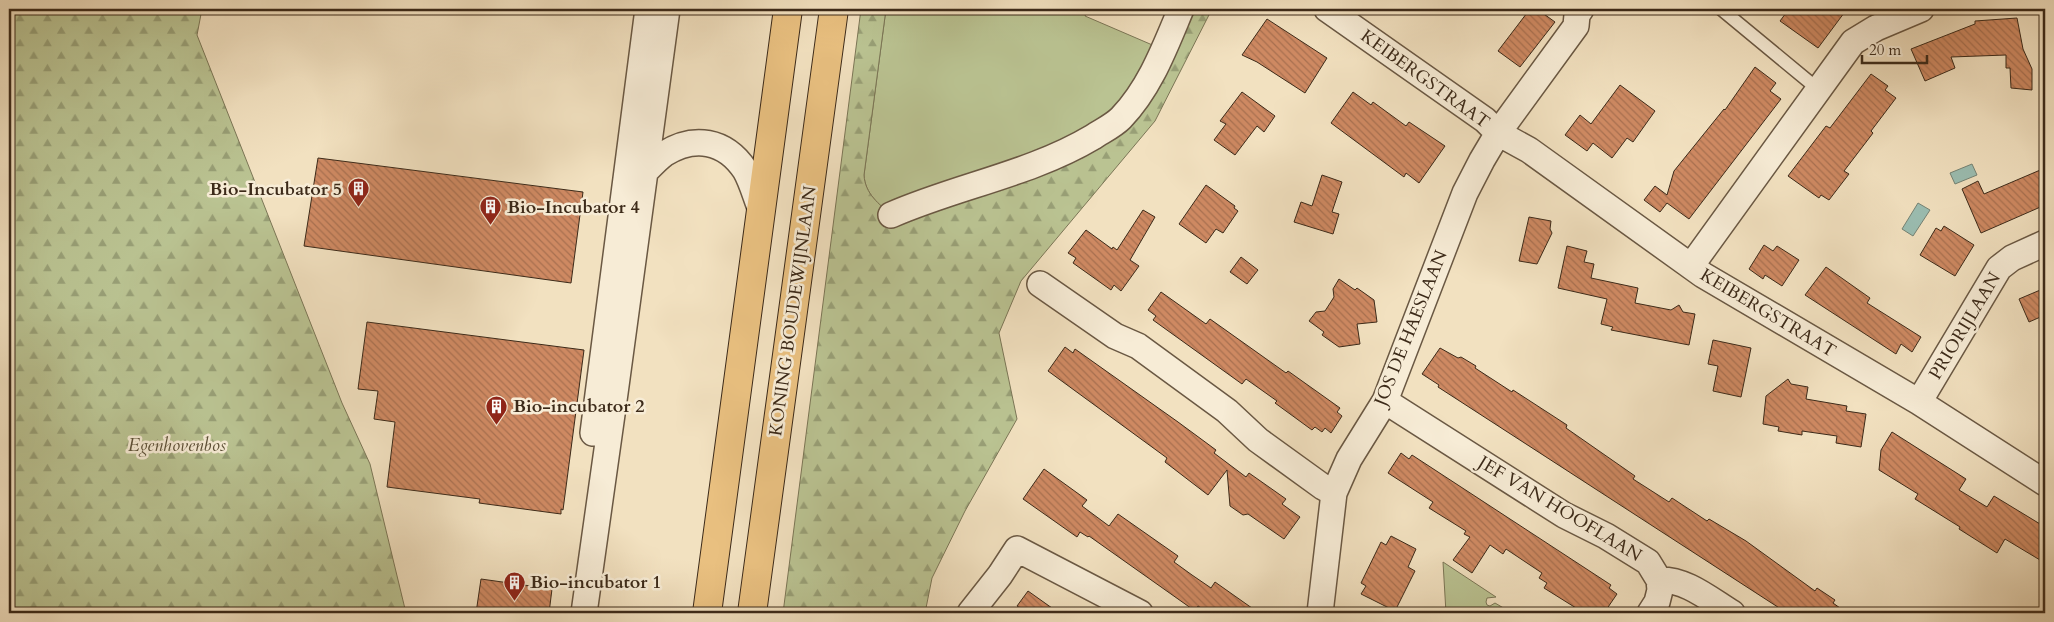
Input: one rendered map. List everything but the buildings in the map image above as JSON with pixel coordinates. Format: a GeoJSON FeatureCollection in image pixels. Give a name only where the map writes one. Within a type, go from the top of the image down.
{"type":"FeatureCollection","features":[{"type":"Feature","properties":{"kind":"highway"},"geometry":{"type":"LineString","coordinates":[[707,613],[788,9]]}},
{"type":"Feature","properties":{"kind":"highway","name":"KONING BOUDEWIJNLAAN"},"geometry":{"type":"LineString","coordinates":[[752,613],[834,9]]}},
{"type":"Feature","properties":{"kind":"street"},"geometry":{"type":"LineString","coordinates":[[570,613],[648,9]]}},
{"type":"Feature","properties":{"kind":"street"},"geometry":{"type":"LineString","coordinates":[[584,613],[616,394],[667,9]]}},
{"type":"Feature","properties":{"kind":"street"},"geometry":{"type":"LineString","coordinates":[[892,216],[924,201],[1036,164],[1075,148],[1106,129],[1121,118],[1147,83],[1181,9]]}},
{"type":"Feature","properties":{"kind":"street","name":"KEIBERGSTRAAT"},"geometry":{"type":"LineString","coordinates":[[1327,9],[1485,120],[1498,133],[1528,150],[1691,266],[1919,402],[2045,483]]}},
{"type":"Feature","properties":{"kind":"street","name":"KEIBERGSTRAAT"},"geometry":{"type":"LineString","coordinates":[[1498,133],[1576,26],[1577,15],[1582,9]]}},
{"type":"Feature","properties":{"kind":"street"},"geometry":{"type":"LineString","coordinates":[[1691,266],[1853,42],[1876,28],[1921,9]]}},
{"type":"Feature","properties":{"kind":"street","name":"JOS DE HAESLAAN"},"geometry":{"type":"LineString","coordinates":[[1320,613],[1334,493],[1349,459],[1385,401],[1465,193],[1498,133]]}},
{"type":"Feature","properties":{"kind":"street"},"geometry":{"type":"LineString","coordinates":[[644,173],[662,155],[679,146],[697,142],[715,145],[733,155],[746,172],[761,210]]}},
{"type":"Feature","properties":{"kind":"street","name":"PRIORIJLAAN"},"geometry":{"type":"LineString","coordinates":[[1919,402],[1999,268],[2012,258],[2045,243]]}},
{"type":"Feature","properties":{"kind":"street"},"geometry":{"type":"LineString","coordinates":[[1040,284],[1115,336],[1138,346],[1227,411],[1258,440],[1334,493]]}},
{"type":"Feature","properties":{"kind":"street","name":"JEF VAN HOOFLAAN"},"geometry":{"type":"LineString","coordinates":[[1385,401],[1564,515],[1606,536],[1648,562],[1659,580]]}},
{"type":"Feature","properties":{"kind":"street"},"geometry":{"type":"LineString","coordinates":[[970,613],[1000,575],[1010,544],[1140,613]]}},
{"type":"Feature","properties":{"kind":"street"},"geometry":{"type":"LineString","coordinates":[[1650,613],[1657,602],[1660,590],[1659,580],[1671,579],[1685,585],[1732,613]]}},
{"type":"Feature","properties":{"kind":"lane"},"geometry":{"type":"LineString","coordinates":[[1721,9],[1819,90]]}},
{"type":"Feature","properties":{"kind":"green space","name":"Egenhovenbos"},"geometry":{"type":"Polygon","coordinates":[[[9,9],[202,9],[197,35],[342,403],[370,464],[406,613],[9,613],[9,9]]]}},
{"type":"Feature","properties":{"kind":"green space"},"geometry":{"type":"Polygon","coordinates":[[[861,9],[886,9],[864,175],[870,193],[892,215],[1106,129],[1181,9],[1212,9],[1155,121],[1021,281],[999,333],[1017,419],[965,511],[932,578],[925,613],[783,613],[861,9]]]}},
{"type":"Feature","properties":{"kind":"green space"},"geometry":{"type":"Polygon","coordinates":[[[886,9],[1088,9],[1085,16],[1164,50],[1121,118],[891,215],[877,203],[870,193],[864,175],[886,9]]]}},
{"type":"Feature","properties":{"kind":"green space"},"geometry":{"type":"Polygon","coordinates":[[[1443,562],[1496,597],[1487,598],[1487,605],[1490,606],[1495,603],[1512,613],[1446,613],[1443,562]]]}},
{"type":"Feature","properties":{"kind":"water"},"geometry":{"type":"Polygon","coordinates":[[[1972,164],[1977,175],[1955,184],[1950,173],[1972,164]]]}},
{"type":"Feature","properties":{"kind":"water"},"geometry":{"type":"Polygon","coordinates":[[[1918,203],[1930,210],[1913,236],[1902,229],[1918,203]]]}},
{"type":"Feature","properties":{"kind":"place","name":"Bio-Incubator 5"},"geometry":{"type":"Point","coordinates":[358,208]}},
{"type":"Feature","properties":{"kind":"place","name":"Bio-Incubator 4"},"geometry":{"type":"Point","coordinates":[491,226]}},
{"type":"Feature","properties":{"kind":"place","name":"Bio-incubator 2"},"geometry":{"type":"Point","coordinates":[497,425]}},
{"type":"Feature","properties":{"kind":"place","name":"Bio-incubator 1"},"geometry":{"type":"Point","coordinates":[514,601]}}]}
